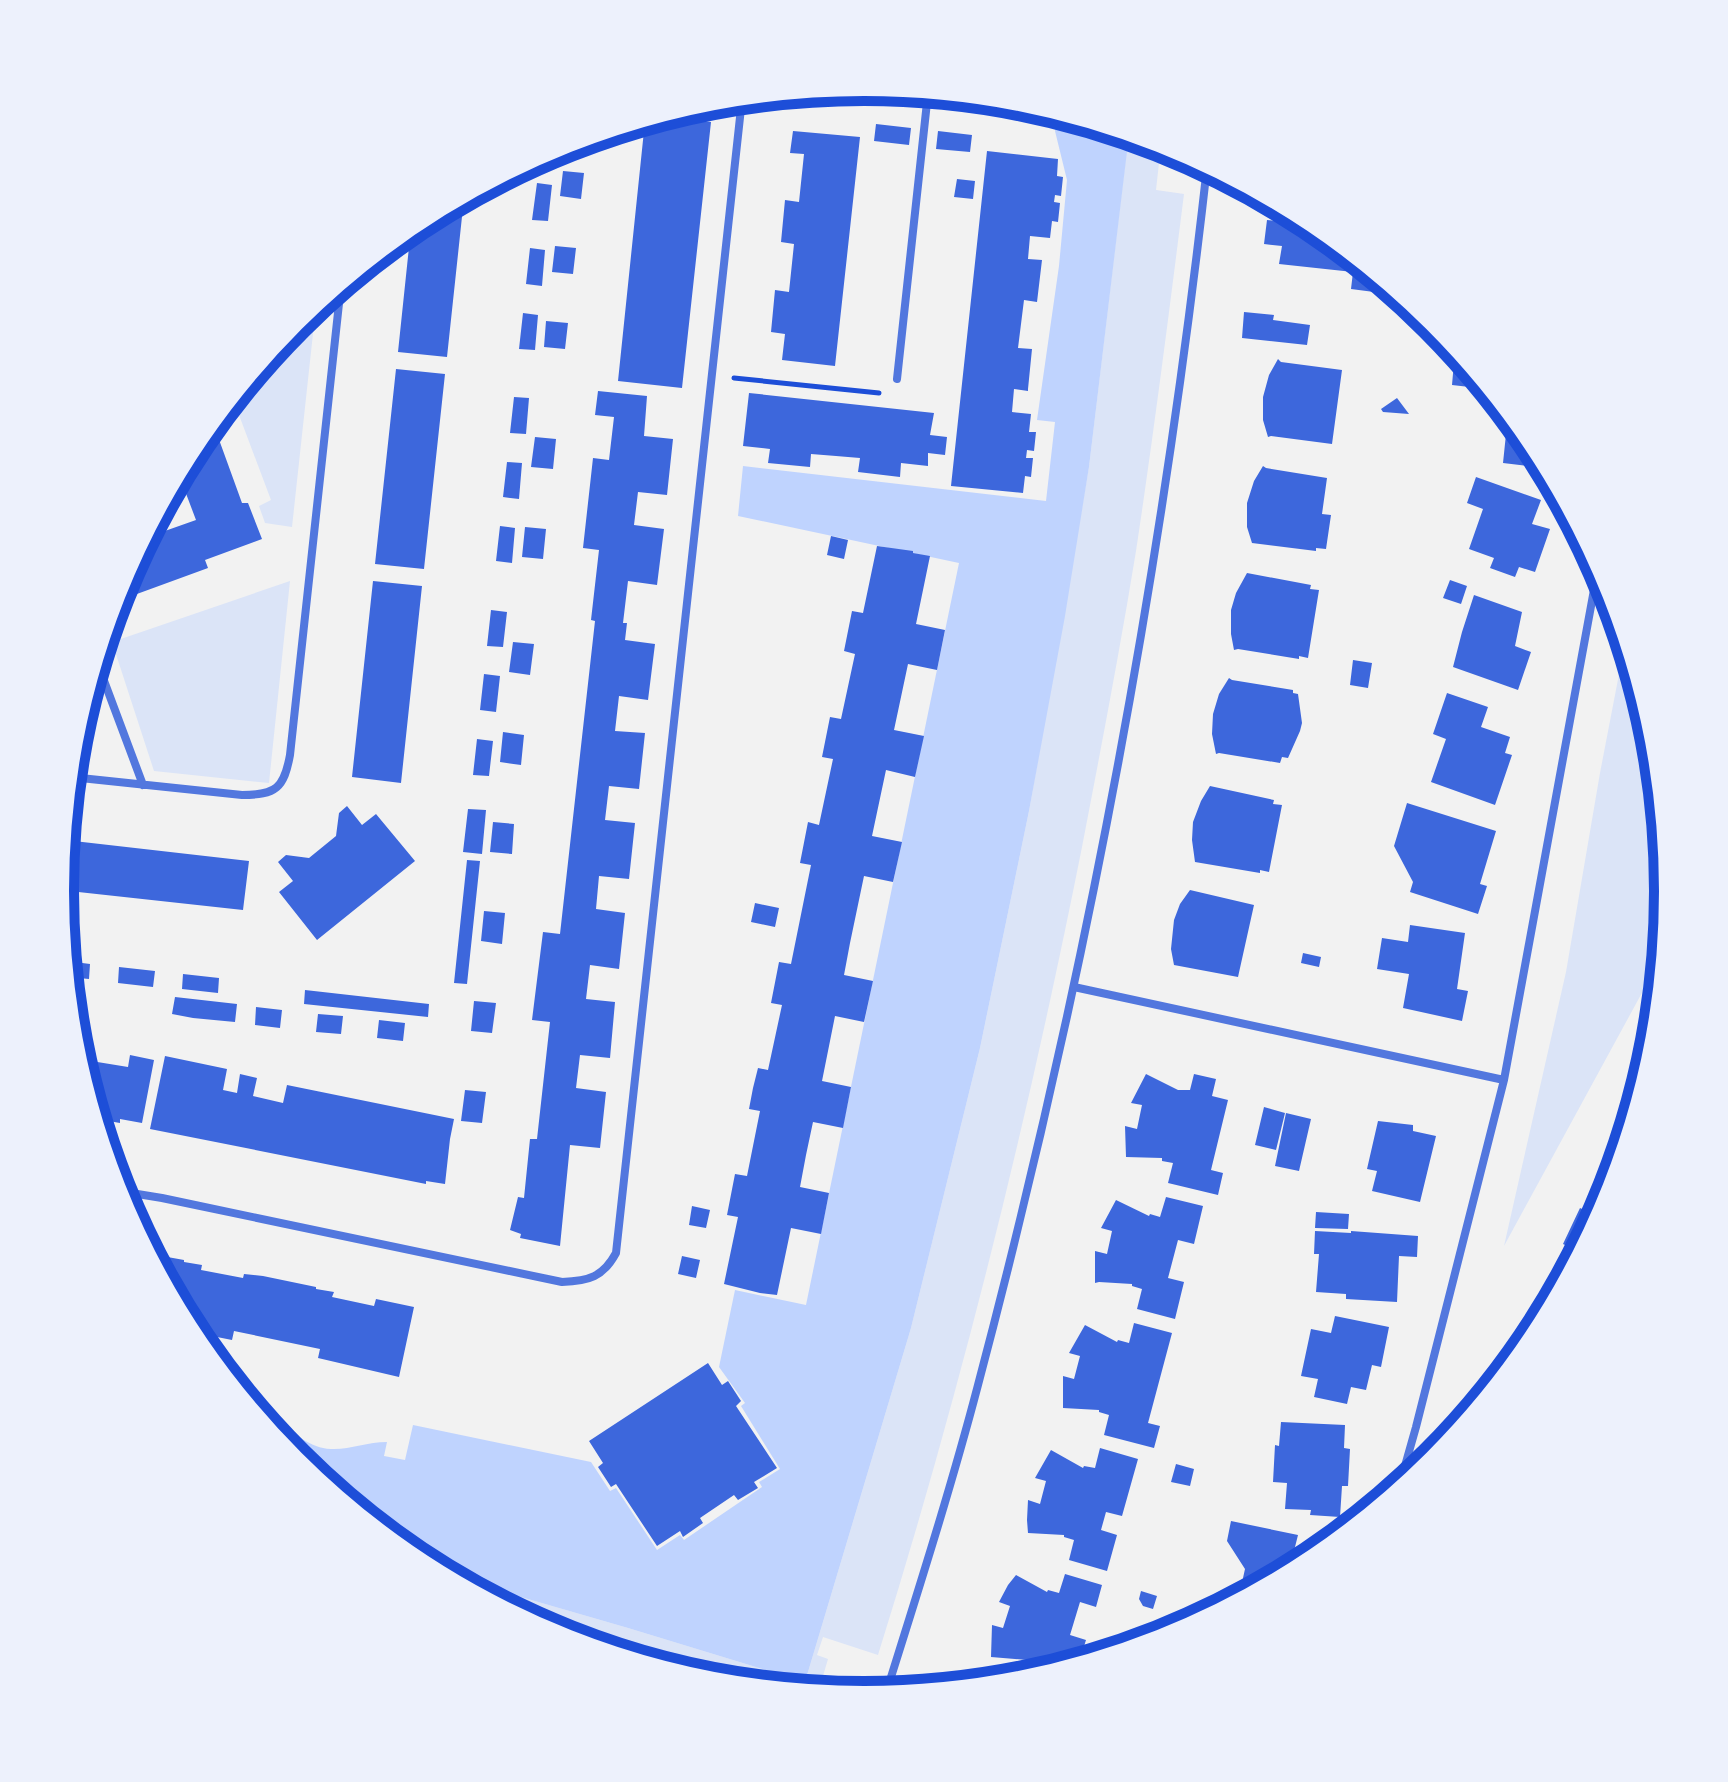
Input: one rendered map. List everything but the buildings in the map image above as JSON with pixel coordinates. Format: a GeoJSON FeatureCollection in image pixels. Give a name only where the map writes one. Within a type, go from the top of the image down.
{"type":"FeatureCollection","features":[{"type":"Feature","properties":{"kind":"street"},"geometry":{"type":"LineString","coordinates":[[897,379],[927,104]]}},
{"type":"Feature","properties":{"kind":"street"},"geometry":{"type":"LineString","coordinates":[[134,1194],[562,1282],[580,1282],[597,1276],[609,1266],[616,1253],[741,111]]}},
{"type":"Feature","properties":{"kind":"street"},"geometry":{"type":"LineString","coordinates":[[890,1680],[977,1388],[1025,1201],[1074,987],[1146,612],[1191,309],[1206,179]]}},
{"type":"Feature","properties":{"kind":"street"},"geometry":{"type":"LineString","coordinates":[[83,778],[260,795],[277,789],[286,774],[339,300]]}},
{"type":"Feature","properties":{"kind":"street"},"geometry":{"type":"LineString","coordinates":[[1405,1467],[1504,1080],[1594,589]]}},
{"type":"Feature","properties":{"kind":"street"},"geometry":{"type":"LineString","coordinates":[[103,679],[143,785]]}},
{"type":"Feature","properties":{"kind":"street"},"geometry":{"type":"LineString","coordinates":[[1074,987],[1504,1080]]}},
{"type":"Feature","properties":{"kind":"path"},"geometry":{"type":"LineString","coordinates":[[713,376],[895,394],[897,379]]}},
{"type":"Feature","properties":{"kind":"shaded area"},"geometry":{"type":"Polygon","coordinates":[[[1127,146],[1147,154],[1159,163],[1156,190],[1184,194],[1130,588],[1061,949],[1016,1152],[965,1355],[878,1655],[823,1637],[817,1655],[828,1659],[823,1676],[834,1680],[806,1678],[911,1328],[980,1048],[1029,811],[1089,467],[1127,146]]]}},
{"type":"Feature","properties":{"kind":"shaded area"},"geometry":{"type":"Polygon","coordinates":[[[314,324],[292,527],[265,523],[259,506],[271,500],[237,410],[314,324]]]}},
{"type":"Feature","properties":{"kind":"shaded area"},"geometry":{"type":"Polygon","coordinates":[[[290,581],[269,783],[154,771],[113,646],[115,641],[290,581]]]}},
{"type":"Feature","properties":{"kind":"shaded area"},"geometry":{"type":"Polygon","coordinates":[[[1621,666],[1639,737],[1652,839],[1654,891],[1648,981],[1504,1246],[1566,972],[1621,666]]]}},
{"type":"Feature","properties":{"kind":"shaded area"},"geometry":{"type":"Polygon","coordinates":[[[497,1590],[787,1677],[710,1666],[660,1654],[562,1621],[497,1590]]]}},
{"type":"Feature","properties":{"kind":"water"},"geometry":{"type":"Polygon","coordinates":[[[1056,125],[1128,147],[1089,467],[1065,616],[980,1048],[911,1328],[806,1678],[787,1677],[497,1590],[425,1548],[383,1518],[343,1485],[284,1428],[323,1448],[387,1442],[384,1456],[405,1460],[413,1425],[591,1462],[610,1491],[616,1488],[657,1550],[680,1535],[684,1540],[762,1487],[759,1482],[780,1469],[741,1406],[745,1403],[719,1367],[735,1290],[806,1305],[959,563],[738,516],[743,466],[1046,501],[1055,422],[1037,420],[1059,266],[1067,180],[1056,125]]]}}]}
